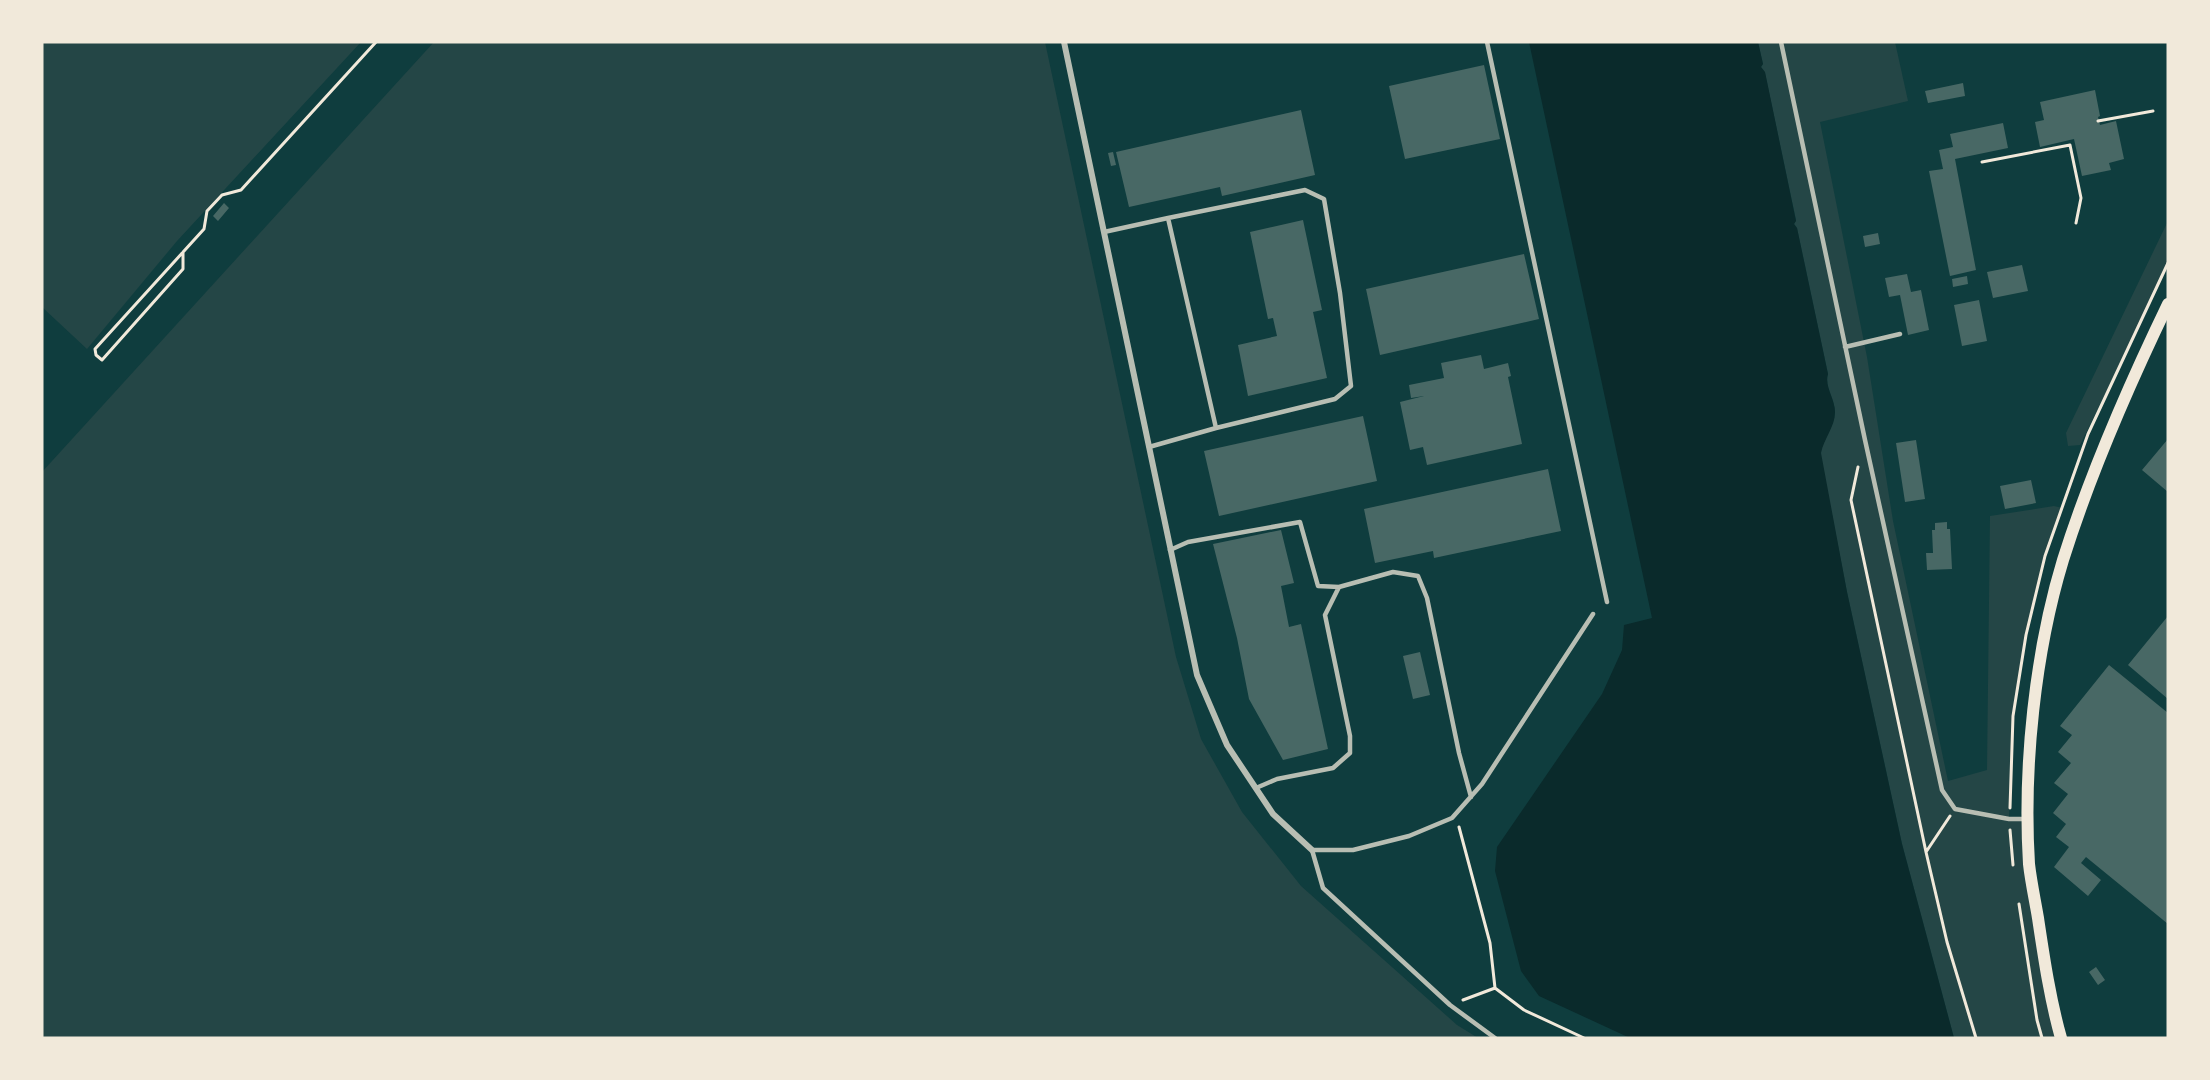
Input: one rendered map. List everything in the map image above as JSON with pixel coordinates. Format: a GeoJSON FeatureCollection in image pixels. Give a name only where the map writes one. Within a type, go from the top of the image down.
{"type":"FeatureCollection","features":[{"type":"Feature","properties":{"kind":"main road"},"geometry":{"type":"LineString","coordinates":[[2061,1038],[2031,876],[2029,819],[2031,724],[2044,641],[2063,561],[2110,430],[2168,304]]}},
{"type":"Feature","properties":{"kind":"street"},"geometry":{"type":"LineString","coordinates":[[1064,42],[1197,675],[1227,745],[1273,814],[1312,850]]}},
{"type":"Feature","properties":{"kind":"lane"},"geometry":{"type":"LineString","coordinates":[[1487,42],[1607,602]]}},
{"type":"Feature","properties":{"kind":"lane"},"geometry":{"type":"LineString","coordinates":[[1781,42],[1942,790],[1955,809],[2009,819],[2029,819]]}},
{"type":"Feature","properties":{"kind":"lane"},"geometry":{"type":"LineString","coordinates":[[1104,232],[1305,190],[1324,199],[1340,293],[1351,386],[1335,399],[1149,447]]}},
{"type":"Feature","properties":{"kind":"lane"},"geometry":{"type":"LineString","coordinates":[[1168,218],[1216,428]]}},
{"type":"Feature","properties":{"kind":"lane"},"geometry":{"type":"LineString","coordinates":[[1845,347],[1900,334]]}},
{"type":"Feature","properties":{"kind":"lane"},"geometry":{"type":"LineString","coordinates":[[1170,550],[1188,542],[1300,522],[1318,586],[1339,587],[1393,572],[1418,576],[1427,598],[1459,753],[1471,797]]}},
{"type":"Feature","properties":{"kind":"lane"},"geometry":{"type":"LineString","coordinates":[[1256,788],[1277,779],[1333,768],[1350,753],[1350,736],[1325,615],[1339,587]]}},
{"type":"Feature","properties":{"kind":"lane"},"geometry":{"type":"LineString","coordinates":[[1494,1038],[1450,1005],[1323,888],[1312,850],[1353,850],[1409,836],[1452,818],[1482,784],[1593,614]]}},
{"type":"Feature","properties":{"kind":"path"},"geometry":{"type":"LineString","coordinates":[[183,252],[183,269],[102,360],[96,355],[95,349],[183,252],[204,229],[207,211],[222,195],[240,189],[376,42]]}},
{"type":"Feature","properties":{"kind":"path"},"geometry":{"type":"LineString","coordinates":[[2098,121],[2153,111]]}},
{"type":"Feature","properties":{"kind":"path"},"geometry":{"type":"LineString","coordinates":[[1982,162],[2070,145],[2081,198],[2076,223]]}},
{"type":"Feature","properties":{"kind":"path"},"geometry":{"type":"LineString","coordinates":[[1865,440],[1851,500],[1926,852],[1947,942],[1976,1038]]}},
{"type":"Feature","properties":{"kind":"path"},"geometry":{"type":"LineString","coordinates":[[1926,852],[1955,809]]}},
{"type":"Feature","properties":{"kind":"path"},"geometry":{"type":"LineString","coordinates":[[1452,818],[1459,827],[1487,932],[1495,988],[1524,1010],[1584,1038]]}},
{"type":"Feature","properties":{"kind":"path"},"geometry":{"type":"LineString","coordinates":[[1450,1005],[1495,988]]}},
{"type":"Feature","properties":{"kind":"shaded area"},"geometry":{"type":"Polygon","coordinates":[[[42,42],[361,42],[177,241],[87,349],[42,307],[42,42]]]}},
{"type":"Feature","properties":{"kind":"shaded area"},"geometry":{"type":"Polygon","coordinates":[[[434,42],[1045,42],[1176,657],[1201,739],[1242,812],[1301,886],[1457,1025],[1478,1038],[42,1038],[42,472],[434,42]]]}},
{"type":"Feature","properties":{"kind":"shaded area"},"geometry":{"type":"Polygon","coordinates":[[[1529,42],[1758,42],[1763,64],[1761,67],[1765,72],[1796,221],[1794,224],[1797,228],[1828,374],[1827,383],[1835,407],[1833,423],[1821,453],[1847,592],[1902,844],[1954,1038],[1630,1038],[1539,996],[1521,971],[1495,871],[1497,847],[1602,694],[1622,650],[1624,625],[1652,618],[1529,42]]]}},
{"type":"Feature","properties":{"kind":"shaded area"},"geometry":{"type":"Polygon","coordinates":[[[1758,42],[1895,42],[1908,101],[1820,122],[1867,357],[1893,521],[1948,781],[1987,770],[1990,516],[2054,506],[2062,508],[2045,556],[2026,635],[2013,716],[2009,819],[2029,819],[2029,866],[2061,1038],[1954,1038],[1902,844],[1847,592],[1820,453],[1833,423],[1835,407],[1827,383],[1828,374],[1797,228],[1794,224],[1796,220],[1765,73],[1761,67],[1763,64],[1758,42]]]}},
{"type":"Feature","properties":{"kind":"shaded area"},"geometry":{"type":"Polygon","coordinates":[[[2168,221],[2168,267],[2080,445],[2068,446],[2066,433],[2168,221]]]}},
{"type":"Feature","properties":{"kind":"building"},"geometry":{"type":"Polygon","coordinates":[[[1484,65],[1500,139],[1405,159],[1389,86],[1484,65]]]}},
{"type":"Feature","properties":{"kind":"building"},"geometry":{"type":"Polygon","coordinates":[[[1963,83],[1965,96],[1928,103],[1925,91],[1963,83]]]}},
{"type":"Feature","properties":{"kind":"building"},"geometry":{"type":"Polygon","coordinates":[[[2095,90],[2100,125],[2116,121],[2124,159],[2109,163],[2111,170],[2082,176],[2074,139],[2040,147],[2035,122],[2044,120],[2040,102],[2095,90]]]}},
{"type":"Feature","properties":{"kind":"building"},"geometry":{"type":"Polygon","coordinates":[[[1301,110],[1315,175],[1222,196],[1220,187],[1129,207],[1116,152],[1301,110]]]}},
{"type":"Feature","properties":{"kind":"building"},"geometry":{"type":"Polygon","coordinates":[[[2003,123],[2008,148],[1955,159],[1976,270],[1950,276],[1929,171],[1943,169],[1939,150],[1953,147],[1950,134],[2003,123]]]}},
{"type":"Feature","properties":{"kind":"building"},"geometry":{"type":"Polygon","coordinates":[[[1113,152],[1116,165],[1111,166],[1108,153],[1113,152]]]}},
{"type":"Feature","properties":{"kind":"building"},"geometry":{"type":"Polygon","coordinates":[[[224,203],[229,208],[218,221],[213,216],[224,203]]]}},
{"type":"Feature","properties":{"kind":"building"},"geometry":{"type":"Polygon","coordinates":[[[1303,220],[1322,310],[1313,312],[1327,378],[1248,396],[1238,345],[1277,336],[1273,318],[1268,319],[1250,232],[1303,220]]]}},
{"type":"Feature","properties":{"kind":"building"},"geometry":{"type":"Polygon","coordinates":[[[1878,233],[1880,244],[1865,247],[1863,236],[1878,233]]]}},
{"type":"Feature","properties":{"kind":"building"},"geometry":{"type":"Polygon","coordinates":[[[1524,254],[1539,319],[1380,355],[1366,289],[1524,254]]]}},
{"type":"Feature","properties":{"kind":"building"},"geometry":{"type":"Polygon","coordinates":[[[2022,265],[2028,291],[1993,298],[1987,272],[2022,265]]]}},
{"type":"Feature","properties":{"kind":"building"},"geometry":{"type":"Polygon","coordinates":[[[1907,274],[1911,292],[1921,290],[1929,330],[1908,335],[1900,295],[1889,297],[1885,278],[1907,274]]]}},
{"type":"Feature","properties":{"kind":"building"},"geometry":{"type":"Polygon","coordinates":[[[1967,276],[1968,284],[1953,287],[1952,279],[1967,276]]]}},
{"type":"Feature","properties":{"kind":"building"},"geometry":{"type":"Polygon","coordinates":[[[1979,300],[1987,341],[1962,346],[1954,305],[1979,300]]]}},
{"type":"Feature","properties":{"kind":"building"},"geometry":{"type":"Polygon","coordinates":[[[1481,355],[1484,369],[1508,363],[1511,376],[1508,377],[1522,444],[1427,465],[1423,447],[1410,450],[1400,402],[1424,396],[1411,398],[1409,385],[1444,378],[1441,363],[1481,355]]]}},
{"type":"Feature","properties":{"kind":"building"},"geometry":{"type":"Polygon","coordinates":[[[1363,416],[1377,481],[1219,516],[1204,451],[1363,416]]]}},
{"type":"Feature","properties":{"kind":"building"},"geometry":{"type":"Polygon","coordinates":[[[2168,439],[2168,492],[2142,470],[2168,439]]]}},
{"type":"Feature","properties":{"kind":"building"},"geometry":{"type":"Polygon","coordinates":[[[1916,440],[1925,499],[1905,502],[1896,443],[1916,440]]]}},
{"type":"Feature","properties":{"kind":"building"},"geometry":{"type":"Polygon","coordinates":[[[1548,469],[1561,531],[1434,558],[1433,551],[1375,563],[1364,509],[1548,469]]]}},
{"type":"Feature","properties":{"kind":"building"},"geometry":{"type":"Polygon","coordinates":[[[2031,480],[2036,503],[2005,509],[2000,486],[2031,480]]]}},
{"type":"Feature","properties":{"kind":"building"},"geometry":{"type":"Polygon","coordinates":[[[1947,522],[1947,529],[1950,529],[1952,569],[1927,570],[1926,553],[1933,553],[1932,530],[1935,530],[1935,523],[1947,522]]]}},
{"type":"Feature","properties":{"kind":"building"},"geometry":{"type":"Polygon","coordinates":[[[1281,530],[1294,583],[1281,586],[1289,627],[1301,624],[1328,749],[1283,760],[1249,699],[1237,638],[1213,544],[1281,530]]]}},
{"type":"Feature","properties":{"kind":"building"},"geometry":{"type":"Polygon","coordinates":[[[2168,616],[2168,699],[2128,665],[2168,616]]]}},
{"type":"Feature","properties":{"kind":"building"},"geometry":{"type":"Polygon","coordinates":[[[1420,652],[1430,695],[1413,699],[1403,656],[1420,652]]]}},
{"type":"Feature","properties":{"kind":"building"},"geometry":{"type":"Polygon","coordinates":[[[2109,665],[2168,713],[2168,924],[2086,857],[2081,863],[2101,880],[2088,896],[2054,867],[2069,847],[2056,837],[2066,824],[2053,813],[2068,794],[2054,783],[2071,763],[2058,752],[2072,735],[2060,726],[2109,665]]]}},
{"type":"Feature","properties":{"kind":"building"},"geometry":{"type":"Polygon","coordinates":[[[2096,967],[2105,980],[2098,985],[2089,972],[2096,967]]]}}]}
